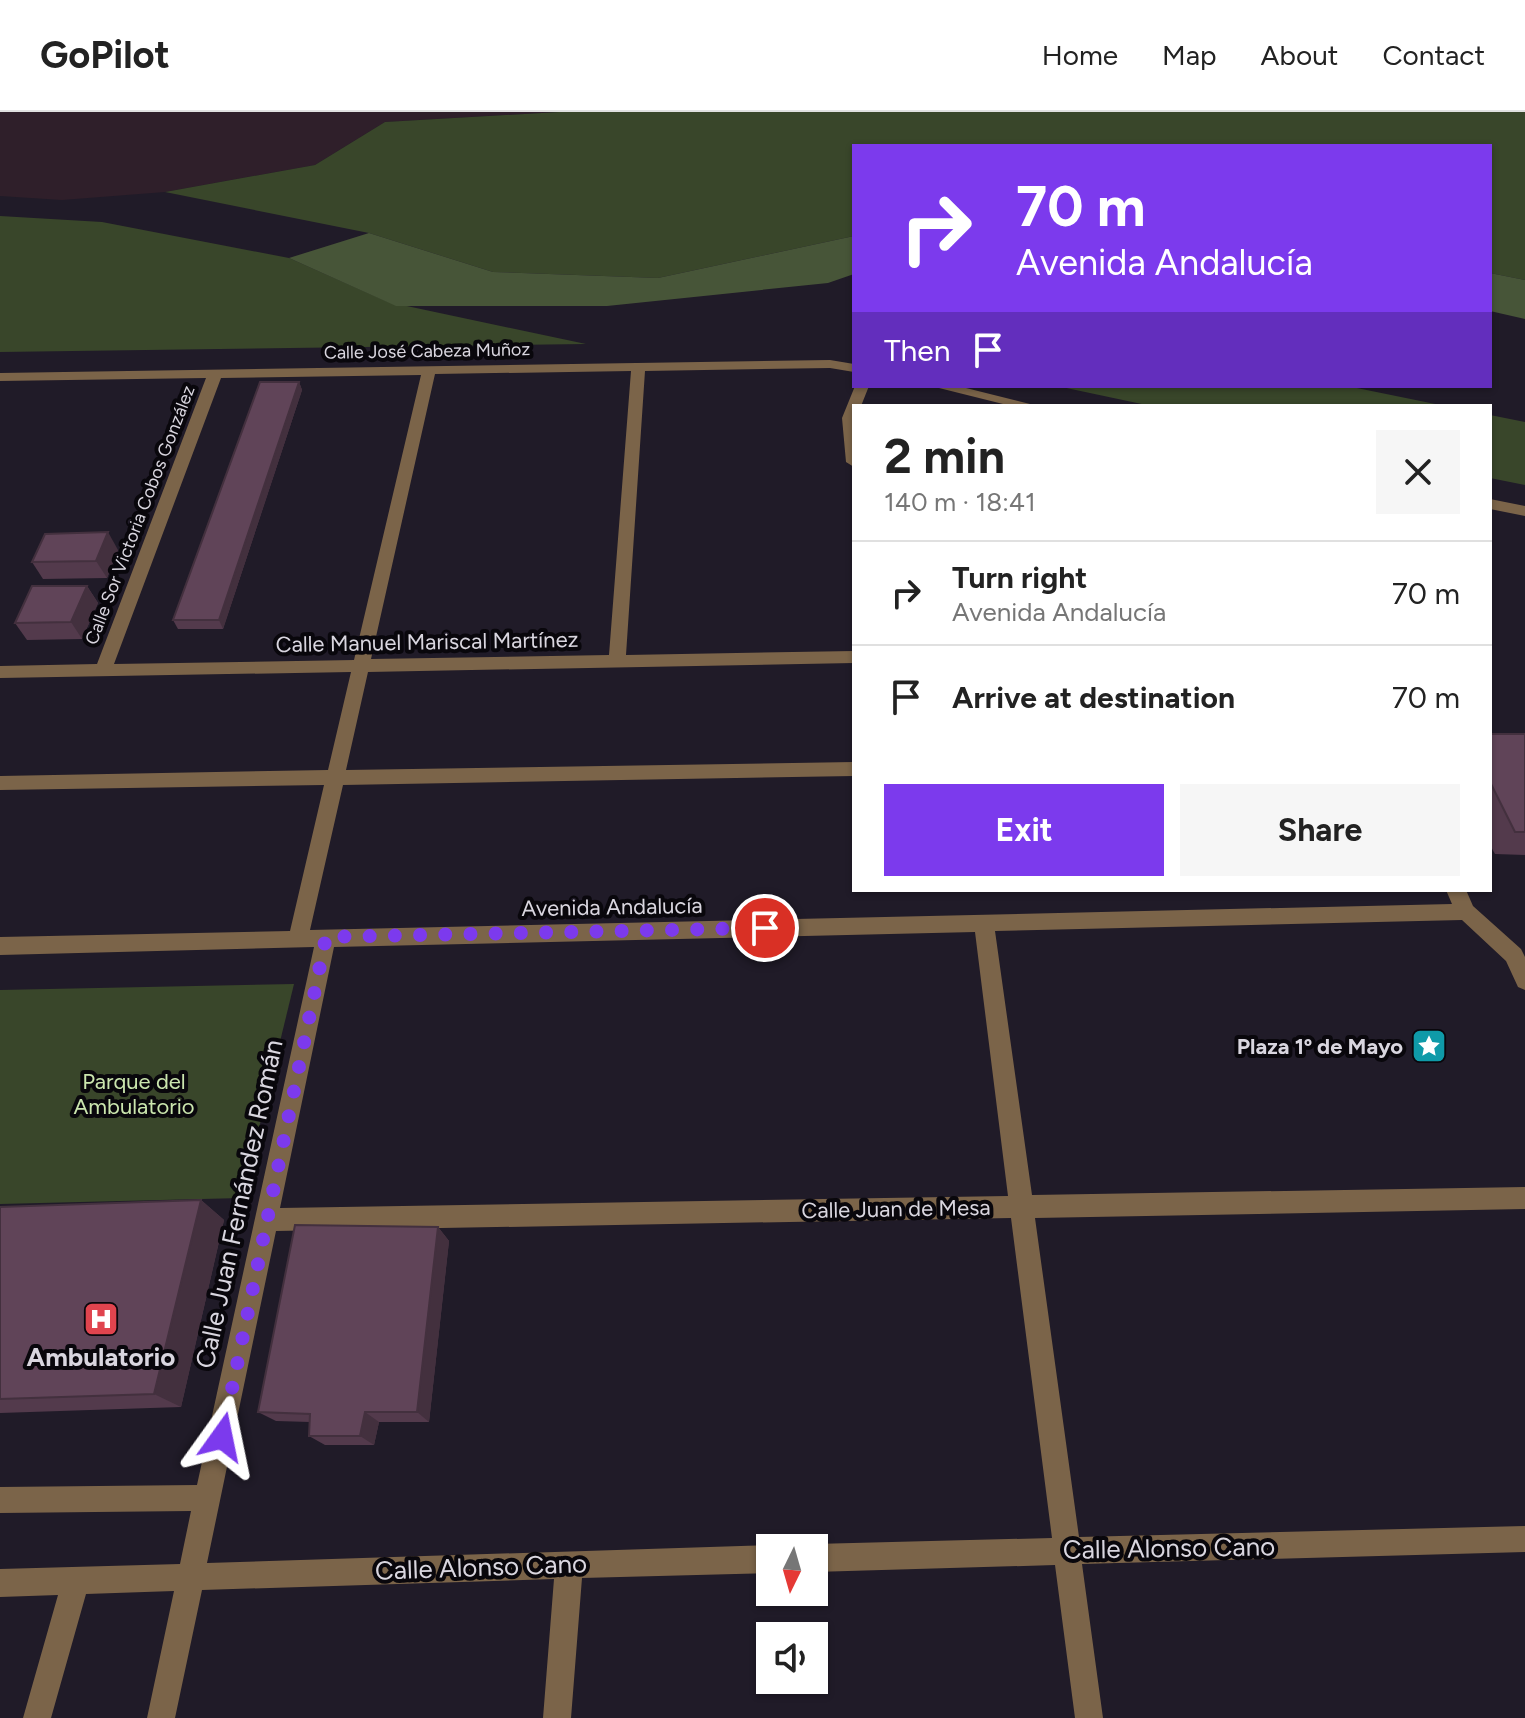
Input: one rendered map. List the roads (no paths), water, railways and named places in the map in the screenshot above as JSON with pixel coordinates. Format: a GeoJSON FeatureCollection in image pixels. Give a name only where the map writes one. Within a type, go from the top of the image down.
{"type":"FeatureCollection","features":[{"type":"Feature","properties":{"kind":"street","name":"Calle José Cabeza Muñoz"},"geometry":{"type":"LineString","coordinates":[[1,380],[830,364],[852,368]]}},
{"type":"Feature","properties":{"kind":"street"},"geometry":{"type":"LineString","coordinates":[[617,661],[638,369]]}},
{"type":"Feature","properties":{"kind":"street"},"geometry":{"type":"LineString","coordinates":[[298,939],[429,371]]}},
{"type":"Feature","properties":{"kind":"street","name":"Calle Sor Victoria Cobos González"},"geometry":{"type":"LineString","coordinates":[[103,670],[215,374]]}},
{"type":"Feature","properties":{"kind":"street"},"geometry":{"type":"LineString","coordinates":[[947,388],[1022,404]]}},
{"type":"Feature","properties":{"kind":"street"},"geometry":{"type":"LineString","coordinates":[[852,411],[849,418],[852,444]]}},
{"type":"Feature","properties":{"kind":"street"},"geometry":{"type":"LineString","coordinates":[[1492,504],[1525,511]]}},
{"type":"Feature","properties":{"kind":"street","name":"Calle Manuel Mariscal Martínez"},"geometry":{"type":"LineString","coordinates":[[0,672],[852,657]]}},
{"type":"Feature","properties":{"kind":"street"},"geometry":{"type":"LineString","coordinates":[[0,783],[852,769]]}},
{"type":"Feature","properties":{"kind":"street"},"geometry":{"type":"LineString","coordinates":[[1457,892],[1466,912],[1514,955],[1525,981]]}},
{"type":"Feature","properties":{"kind":"street","name":"Avenida Andalucía"},"geometry":{"type":"LineString","coordinates":[[0,946],[1466,912]]}},
{"type":"Feature","properties":{"kind":"street"},"geometry":{"type":"LineString","coordinates":[[984,923],[1089,1718]]}},
{"type":"Feature","properties":{"kind":"street","name":"Calle Juan Fernández Román"},"geometry":{"type":"LineString","coordinates":[[161,1718],[326,937]]}},
{"type":"Feature","properties":{"kind":"street","name":"Calle Juan de Mesa"},"geometry":{"type":"LineString","coordinates":[[267,1220],[1525,1198]]}},
{"type":"Feature","properties":{"kind":"street"},"geometry":{"type":"LineString","coordinates":[[0,1500],[209,1498]]}},
{"type":"Feature","properties":{"kind":"street","name":"Calle Alonso Cano"},"geometry":{"type":"LineString","coordinates":[[828,1558],[1525,1539]]}},
{"type":"Feature","properties":{"kind":"street","name":"Calle Alonso Cano"},"geometry":{"type":"LineString","coordinates":[[0,1583],[756,1559]]}},
{"type":"Feature","properties":{"kind":"street"},"geometry":{"type":"LineString","coordinates":[[557,1718],[569,1564]]}},
{"type":"Feature","properties":{"kind":"street"},"geometry":{"type":"LineString","coordinates":[[37,1718],[76,1580]]}},
{"type":"Feature","properties":{"kind":"place","name":"Plaza 1º de Mayo"},"geometry":{"type":"Point","coordinates":[1429,1046]}},
{"type":"Feature","properties":{"kind":"place","name":"Ambulatorio"},"geometry":{"type":"Point","coordinates":[101,1319]}},
{"type":"Feature","properties":{"kind":"park label","name":"Parque del Ambulatorio"},"geometry":{"type":"Point","coordinates":[134,1094]}}]}
